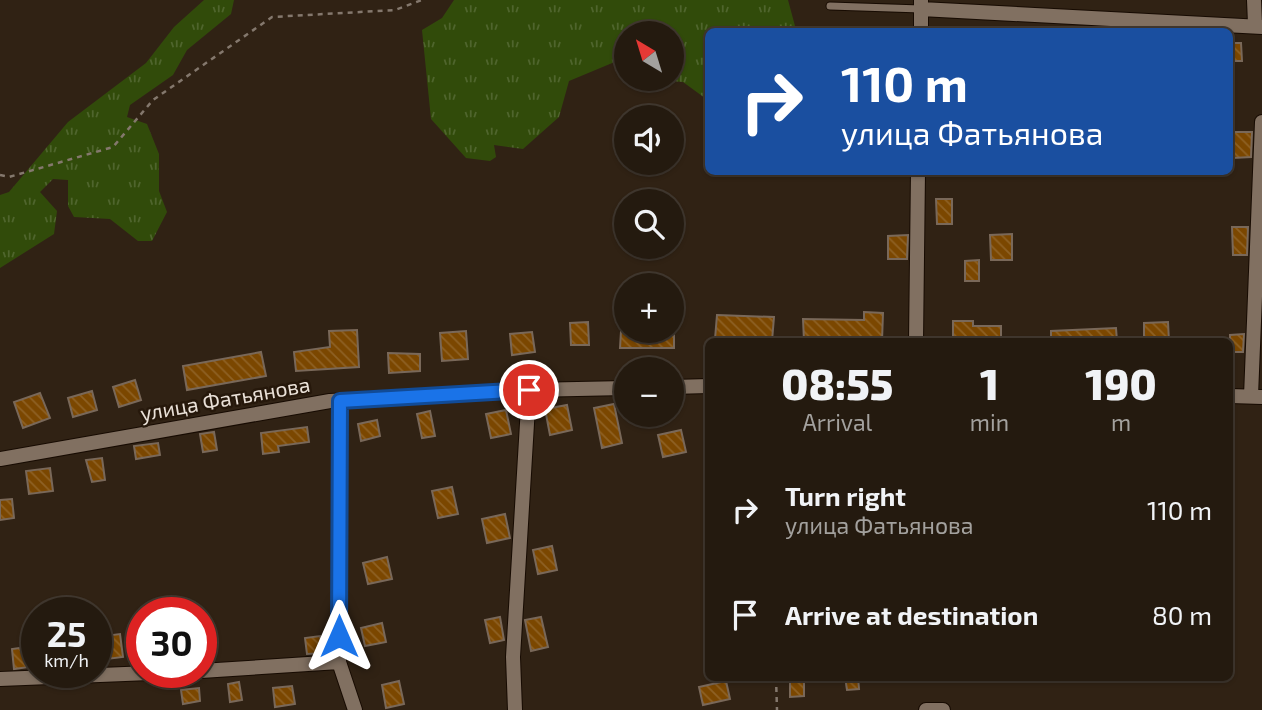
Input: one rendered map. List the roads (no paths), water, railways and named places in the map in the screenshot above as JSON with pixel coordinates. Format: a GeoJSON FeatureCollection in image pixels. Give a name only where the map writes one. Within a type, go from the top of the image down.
{"type":"FeatureCollection","features":[{"type":"Feature","properties":{"kind":"street"},"geometry":{"type":"LineString","coordinates":[[920,28],[921,4],[1259,26],[1254,0]]}},
{"type":"Feature","properties":{"kind":"street"},"geometry":{"type":"LineString","coordinates":[[1233,396],[1256,397],[1262,122]]}},
{"type":"Feature","properties":{"kind":"street"},"geometry":{"type":"LineString","coordinates":[[916,338],[918,175]]}},
{"type":"Feature","properties":{"kind":"street"},"geometry":{"type":"LineString","coordinates":[[684,387],[705,386]]}},
{"type":"Feature","properties":{"kind":"street","name":"улица Фатьянова"},"geometry":{"type":"LineString","coordinates":[[4,456],[340,401],[529,390],[614,388]]}},
{"type":"Feature","properties":{"kind":"street"},"geometry":{"type":"LineString","coordinates":[[515,710],[513,657],[529,390]]}},
{"type":"Feature","properties":{"kind":"street"},"geometry":{"type":"LineString","coordinates":[[340,401],[339,662],[355,710]]}},
{"type":"Feature","properties":{"kind":"street"},"geometry":{"type":"LineString","coordinates":[[217,670],[339,662]]}},
{"type":"Feature","properties":{"kind":"street"},"geometry":{"type":"LineString","coordinates":[[0,679],[126,674]]}},
{"type":"Feature","properties":{"kind":"street"},"geometry":{"type":"LineString","coordinates":[[926,710],[943,710]]}},
{"type":"Feature","properties":{"kind":"lane"},"geometry":{"type":"LineString","coordinates":[[830,6],[921,4]]}}]}
